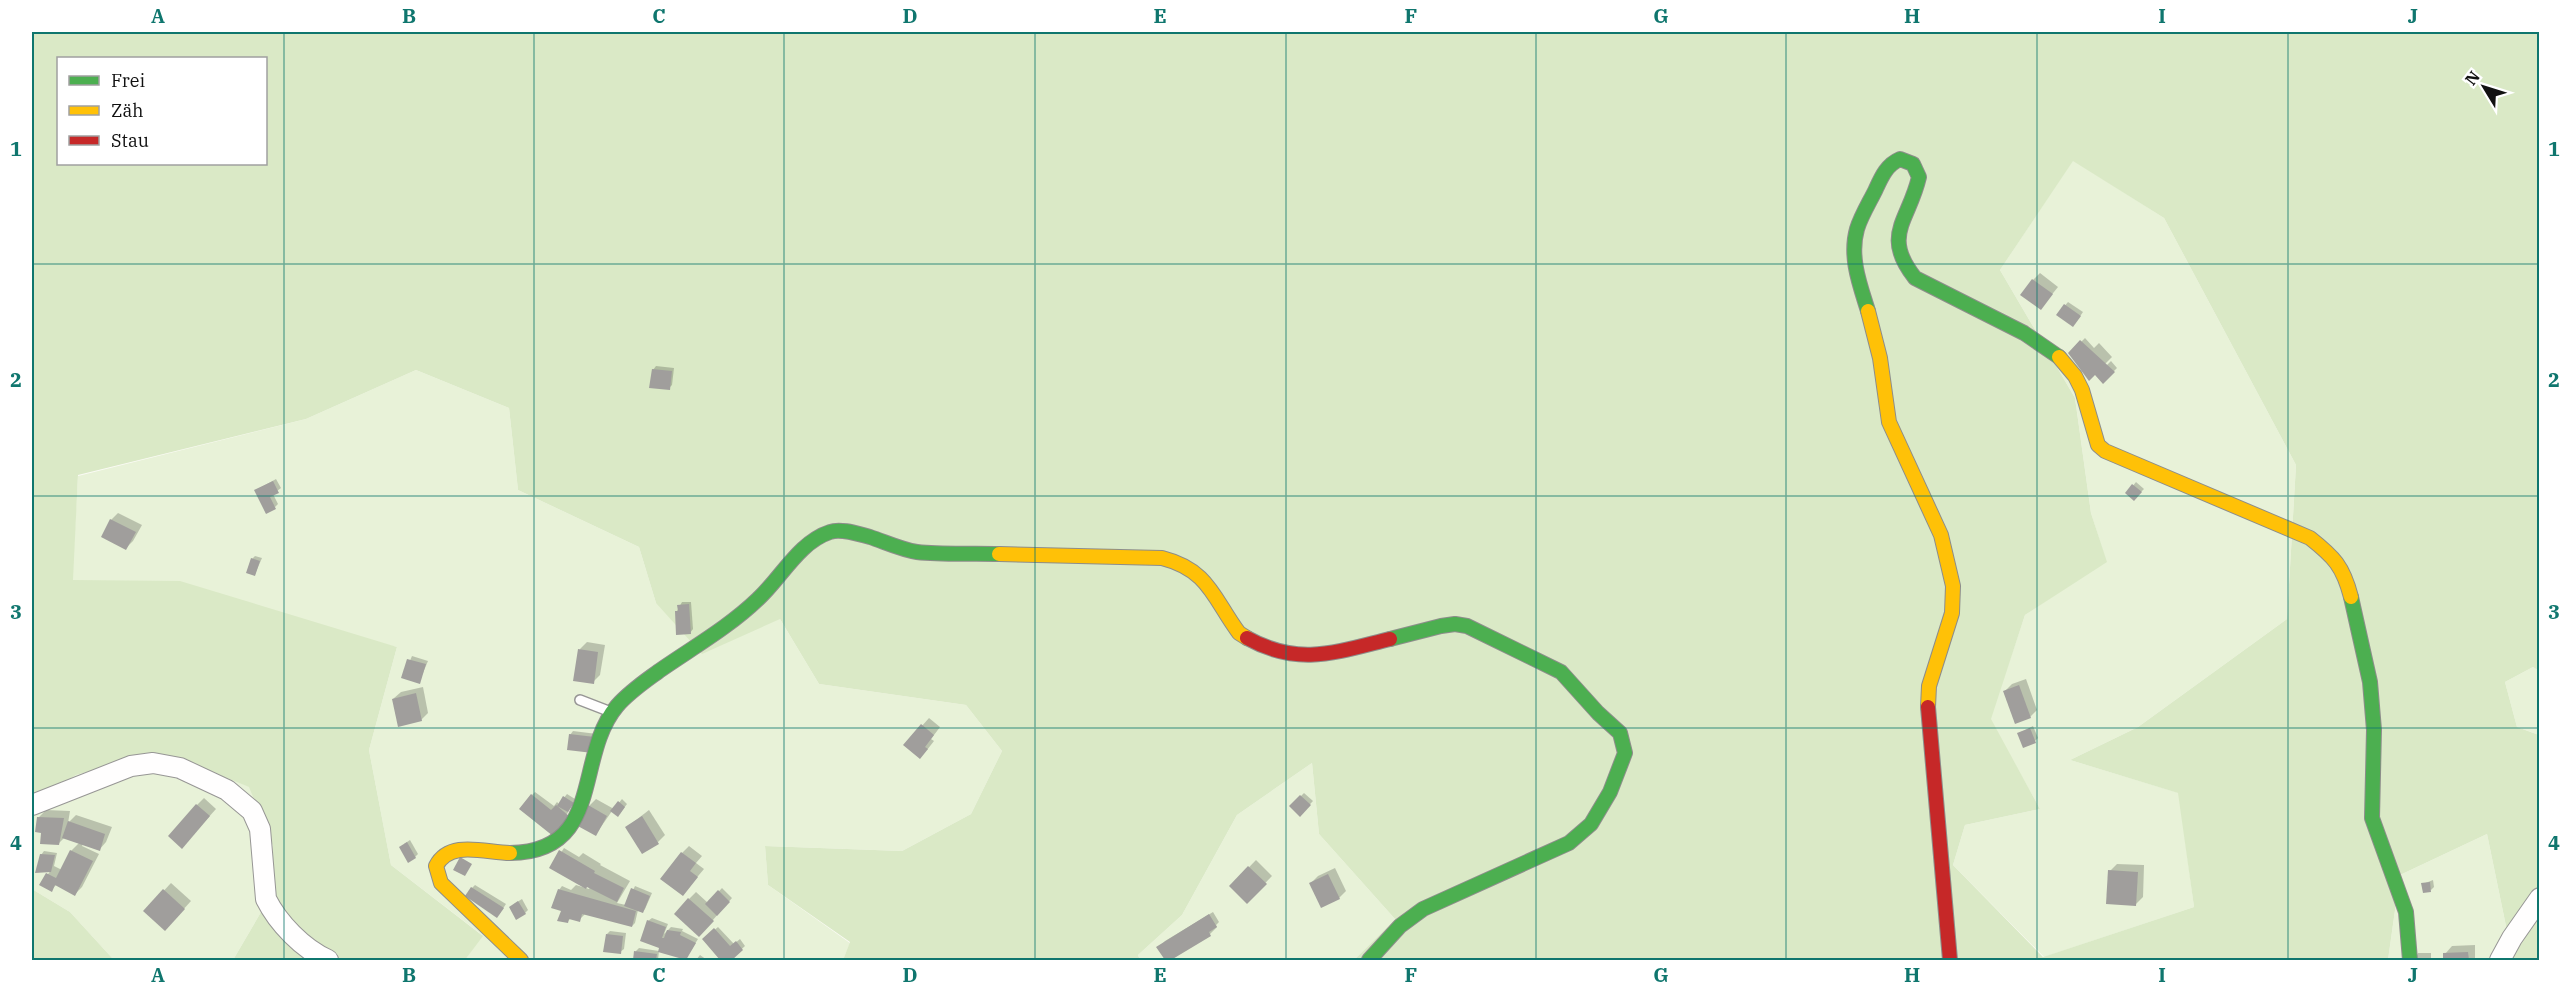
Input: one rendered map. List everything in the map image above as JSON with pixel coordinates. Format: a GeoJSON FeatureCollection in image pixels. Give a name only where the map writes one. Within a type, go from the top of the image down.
{"type":"FeatureCollection","features":[{"type":"Feature","properties":{"kind":"street"},"geometry":{"type":"LineString","coordinates":[[1950,960],[1928,710],[1929,686],[1952,613],[1953,586],[1941,535],[1889,422],[1880,358],[1875,333],[1856,273],[1854,246],[1863,212],[1885,171],[1893,162],[1900,159],[1913,164],[1919,177],[1898,234],[1900,257],[1907,270],[1915,278],[2031,337],[2067,364],[2082,387],[2095,437],[2098,445],[2105,451],[2310,538],[2321,544],[2340,567],[2348,586],[2370,682],[2374,730],[2372,818],[2406,912],[2410,960]]}},
{"type":"Feature","properties":{"kind":"street"},"geometry":{"type":"LineString","coordinates":[[521,960],[441,883],[435,866],[445,854],[453,850],[511,853],[543,848],[557,840],[573,821],[584,800],[602,735],[612,712],[638,687],[750,607],[768,590],[810,541],[837,530],[856,533],[916,552],[1177,560],[1188,564],[1203,578],[1228,620],[1247,639],[1273,649],[1308,656],[1337,653],[1455,624],[1467,626],[1561,672],[1598,713],[1620,733],[1624,743],[1625,753],[1602,812],[1585,833],[1569,843],[1423,909],[1396,928],[1369,960]]}},
{"type":"Feature","properties":{"kind":"street"},"geometry":{"type":"LineString","coordinates":[[32,805],[142,763],[166,764],[180,768],[227,790],[244,802],[258,820],[265,891],[271,909],[298,939],[328,960]]}},
{"type":"Feature","properties":{"kind":"street"},"geometry":{"type":"LineString","coordinates":[[2500,960],[2511,938],[2540,898]]}},
{"type":"Feature","properties":{"kind":"lane"},"geometry":{"type":"LineString","coordinates":[[580,700],[612,712]]}},
{"type":"Feature","properties":{"kind":"green space"},"geometry":{"type":"Polygon","coordinates":[[[32,32],[2539,32],[2539,671],[2533,667],[2505,682],[2517,727],[2539,735],[2539,960],[2513,960],[2487,834],[2400,875],[2388,960],[1354,960],[1395,919],[1319,834],[1312,763],[1237,815],[1182,915],[1138,955],[1140,960],[843,960],[850,942],[768,885],[765,846],[902,851],[971,814],[1002,751],[966,705],[819,684],[780,619],[702,654],[656,603],[639,547],[518,490],[509,408],[416,370],[306,419],[78,475],[73,580],[180,581],[397,647],[369,750],[391,865],[483,936],[465,960],[233,960],[271,895],[273,846],[249,787],[180,759],[144,757],[76,775],[40,798],[32,797],[32,32]],[[2073,161],[2000,270],[2075,398],[2091,513],[2107,562],[2025,615],[1991,719],[2040,809],[1965,825],[1953,865],[2043,957],[2194,907],[2178,793],[2070,760],[2138,727],[2287,619],[2296,465],[2164,218],[2073,161]]]}},
{"type":"Feature","properties":{"kind":"green space"},"geometry":{"type":"Polygon","coordinates":[[[2073,160],[2164,218],[2296,465],[2287,619],[2138,727],[2070,760],[2179,793],[2194,907],[2044,957],[1953,865],[1965,825],[2040,809],[1990,719],[2025,615],[2106,561],[2091,513],[2075,398],[2000,270],[2073,160]]]}},
{"type":"Feature","properties":{"kind":"green space"},"geometry":{"type":"Polygon","coordinates":[[[416,370],[509,408],[518,490],[639,547],[656,603],[780,619],[819,684],[966,705],[1002,751],[971,814],[902,851],[765,846],[768,885],[850,943],[843,960],[465,960],[482,935],[391,865],[369,750],[397,647],[72,580],[78,476],[306,419],[416,370]]]}},
{"type":"Feature","properties":{"kind":"green space"},"geometry":{"type":"Polygon","coordinates":[[[2533,667],[2539,671],[2539,735],[2517,727],[2505,682],[2533,667]]]}},
{"type":"Feature","properties":{"kind":"green space"},"geometry":{"type":"Polygon","coordinates":[[[144,757],[180,759],[250,787],[273,846],[271,895],[233,960],[113,959],[70,912],[32,889],[32,797],[40,798],[76,775],[144,757]]]}},
{"type":"Feature","properties":{"kind":"green space"},"geometry":{"type":"Polygon","coordinates":[[[1312,763],[1319,834],[1395,919],[1354,960],[1140,960],[1138,955],[1182,915],[1237,815],[1312,763]]]}},
{"type":"Feature","properties":{"kind":"green space"},"geometry":{"type":"Polygon","coordinates":[[[2487,834],[2513,960],[2388,960],[2400,875],[2487,834]]]}},
{"type":"Feature","properties":{"kind":"green space"},"geometry":{"type":"Polygon","coordinates":[[[32,889],[70,912],[113,959],[118,960],[32,960],[32,889]]]}},
{"type":"Feature","properties":{"kind":"building"},"geometry":{"type":"Polygon","coordinates":[[[2032,279],[2053,294],[2041,310],[2020,295],[2032,279]]]}},
{"type":"Feature","properties":{"kind":"building"},"geometry":{"type":"Polygon","coordinates":[[[2064,304],[2081,316],[2073,327],[2056,315],[2064,304]]]}},
{"type":"Feature","properties":{"kind":"building"},"geometry":{"type":"Polygon","coordinates":[[[2080,340],[2115,372],[2103,384],[2095,375],[2089,381],[2068,353],[2080,340]]]}},
{"type":"Feature","properties":{"kind":"building"},"geometry":{"type":"Polygon","coordinates":[[[652,369],[672,371],[670,390],[649,388],[652,369]]]}},
{"type":"Feature","properties":{"kind":"building"},"geometry":{"type":"Polygon","coordinates":[[[273,481],[279,493],[270,497],[276,509],[266,514],[254,490],[273,481]]]}},
{"type":"Feature","properties":{"kind":"building"},"geometry":{"type":"Polygon","coordinates":[[[2132,484],[2142,492],[2134,501],[2125,493],[2132,484]]]}},
{"type":"Feature","properties":{"kind":"building"},"geometry":{"type":"Polygon","coordinates":[[[110,519],[136,532],[126,550],[101,537],[110,519]]]}},
{"type":"Feature","properties":{"kind":"building"},"geometry":{"type":"Polygon","coordinates":[[[251,558],[260,561],[255,576],[246,573],[251,558]]]}},
{"type":"Feature","properties":{"kind":"building"},"geometry":{"type":"Polygon","coordinates":[[[689,604],[691,634],[676,635],[677,605],[689,604]]]}},
{"type":"Feature","properties":{"kind":"building"},"geometry":{"type":"Polygon","coordinates":[[[578,649],[598,652],[594,684],[573,681],[578,649]]]}},
{"type":"Feature","properties":{"kind":"building"},"geometry":{"type":"Polygon","coordinates":[[[407,659],[426,664],[420,684],[401,678],[407,659]]]}},
{"type":"Feature","properties":{"kind":"building"},"geometry":{"type":"Polygon","coordinates":[[[2019,685],[2031,718],[2015,724],[2003,691],[2019,685]]]}},
{"type":"Feature","properties":{"kind":"building"},"geometry":{"type":"Polygon","coordinates":[[[416,693],[422,721],[398,727],[392,699],[416,693]]]}},
{"type":"Feature","properties":{"kind":"building"},"geometry":{"type":"Polygon","coordinates":[[[921,724],[934,735],[925,747],[928,749],[920,759],[903,745],[921,724]]]}},
{"type":"Feature","properties":{"kind":"building"},"geometry":{"type":"Polygon","coordinates":[[[2030,728],[2036,743],[2023,748],[2017,733],[2030,728]]]}},
{"type":"Feature","properties":{"kind":"building"},"geometry":{"type":"Polygon","coordinates":[[[569,734],[595,737],[593,753],[567,750],[569,734]]]}},
{"type":"Feature","properties":{"kind":"building"},"geometry":{"type":"Polygon","coordinates":[[[531,794],[551,810],[556,805],[570,817],[553,836],[519,809],[531,794]]]}},
{"type":"Feature","properties":{"kind":"building"},"geometry":{"type":"Polygon","coordinates":[[[1300,795],[1311,805],[1300,817],[1289,806],[1300,795]]]}},
{"type":"Feature","properties":{"kind":"building"},"geometry":{"type":"Polygon","coordinates":[[[563,796],[574,803],[568,812],[557,806],[563,796]]]}},
{"type":"Feature","properties":{"kind":"building"},"geometry":{"type":"Polygon","coordinates":[[[618,801],[625,807],[618,817],[610,811],[618,801]]]}},
{"type":"Feature","properties":{"kind":"building"},"geometry":{"type":"Polygon","coordinates":[[[196,804],[210,816],[182,849],[168,836],[196,804]]]}},
{"type":"Feature","properties":{"kind":"building"},"geometry":{"type":"Polygon","coordinates":[[[588,805],[607,816],[596,836],[576,825],[588,805]]]}},
{"type":"Feature","properties":{"kind":"building"},"geometry":{"type":"Polygon","coordinates":[[[642,816],[659,844],[642,854],[625,827],[642,816]]]}},
{"type":"Feature","properties":{"kind":"building"},"geometry":{"type":"Polygon","coordinates":[[[37,817],[64,818],[59,845],[40,844],[41,833],[35,832],[37,817]]]}},
{"type":"Feature","properties":{"kind":"building"},"geometry":{"type":"Polygon","coordinates":[[[68,821],[105,834],[100,851],[62,838],[68,821]]]}},
{"type":"Feature","properties":{"kind":"building"},"geometry":{"type":"Polygon","coordinates":[[[407,842],[416,858],[408,863],[399,847],[407,842]]]}},
{"type":"Feature","properties":{"kind":"building"},"geometry":{"type":"Polygon","coordinates":[[[70,850],[93,861],[75,896],[55,885],[52,892],[39,885],[46,873],[56,878],[70,850]]]}},
{"type":"Feature","properties":{"kind":"building"},"geometry":{"type":"Polygon","coordinates":[[[559,850],[595,871],[594,873],[624,888],[617,902],[587,887],[586,889],[549,868],[559,850]]]}},
{"type":"Feature","properties":{"kind":"building"},"geometry":{"type":"Polygon","coordinates":[[[681,852],[696,863],[690,871],[698,877],[683,896],[660,879],[681,852]]]}},
{"type":"Feature","properties":{"kind":"building"},"geometry":{"type":"Polygon","coordinates":[[[40,854],[55,855],[51,872],[35,873],[40,854]]]}},
{"type":"Feature","properties":{"kind":"building"},"geometry":{"type":"Polygon","coordinates":[[[460,857],[472,864],[465,876],[453,870],[460,857]]]}},
{"type":"Feature","properties":{"kind":"building"},"geometry":{"type":"Polygon","coordinates":[[[1248,866],[1267,884],[1247,904],[1229,886],[1248,866]]]}},
{"type":"Feature","properties":{"kind":"building"},"geometry":{"type":"Polygon","coordinates":[[[2108,870],[2138,872],[2136,906],[2106,904],[2108,870]]]}},
{"type":"Feature","properties":{"kind":"building"},"geometry":{"type":"Polygon","coordinates":[[[1328,874],[1340,899],[1321,908],[1309,883],[1328,874]]]}},
{"type":"Feature","properties":{"kind":"building"},"geometry":{"type":"Polygon","coordinates":[[[2430,882],[2431,892],[2423,893],[2421,883],[2430,882]]]}},
{"type":"Feature","properties":{"kind":"building"},"geometry":{"type":"Polygon","coordinates":[[[471,887],[504,908],[497,918],[465,896],[471,887]]]}},
{"type":"Feature","properties":{"kind":"building"},"geometry":{"type":"Polygon","coordinates":[[[631,888],[650,896],[643,913],[624,906],[631,888]]]}},
{"type":"Feature","properties":{"kind":"building"},"geometry":{"type":"Polygon","coordinates":[[[163,889],[185,909],[165,931],[143,911],[163,889]]]}},
{"type":"Feature","properties":{"kind":"building"},"geometry":{"type":"Polygon","coordinates":[[[558,889],[636,911],[632,927],[582,914],[580,922],[569,919],[568,923],[557,921],[561,911],[551,908],[558,889]]]}},
{"type":"Feature","properties":{"kind":"building"},"geometry":{"type":"Polygon","coordinates":[[[718,890],[730,902],[717,916],[705,904],[718,890]]]}},
{"type":"Feature","properties":{"kind":"building"},"geometry":{"type":"Polygon","coordinates":[[[688,898],[714,921],[699,937],[674,914],[688,898]]]}},
{"type":"Feature","properties":{"kind":"building"},"geometry":{"type":"Polygon","coordinates":[[[518,901],[526,914],[516,920],[509,907],[518,901]]]}},
{"type":"Feature","properties":{"kind":"building"},"geometry":{"type":"Polygon","coordinates":[[[1209,914],[1217,927],[1209,932],[1211,936],[1171,960],[1165,960],[1156,947],[1209,914]]]}},
{"type":"Feature","properties":{"kind":"building"},"geometry":{"type":"Polygon","coordinates":[[[647,920],[666,927],[662,938],[667,930],[681,932],[680,935],[696,943],[686,960],[658,952],[659,948],[640,941],[647,920]]]}},
{"type":"Feature","properties":{"kind":"building"},"geometry":{"type":"Polygon","coordinates":[[[714,928],[730,946],[736,941],[743,950],[732,960],[720,960],[702,939],[714,928]]]}},
{"type":"Feature","properties":{"kind":"building"},"geometry":{"type":"Polygon","coordinates":[[[606,934],[623,936],[621,954],[603,952],[606,934]]]}},
{"type":"Feature","properties":{"kind":"building"},"geometry":{"type":"Polygon","coordinates":[[[634,951],[657,954],[656,960],[633,960],[634,951]]]}},
{"type":"Feature","properties":{"kind":"building"},"geometry":{"type":"Polygon","coordinates":[[[2468,952],[2469,960],[2443,960],[2443,953],[2468,952]]]}},
{"type":"Feature","properties":{"kind":"traffic: fast"},"geometry":{"type":"LineString","coordinates":[[1868,311],[1855,260],[1857,229],[1884,172],[1900,159],[1913,164],[1919,177],[1900,228],[1899,239],[1905,263],[1915,278],[2024,333],[2059,357]]}},
{"type":"Feature","properties":{"kind":"traffic: fast"},"geometry":{"type":"LineString","coordinates":[[510,853],[540,848],[561,837],[574,819],[583,798],[604,727],[617,706],[648,679],[747,609],[766,591],[791,561],[819,537],[834,531],[844,531],[917,552],[999,554]]}},
{"type":"Feature","properties":{"kind":"traffic: fast"},"geometry":{"type":"LineString","coordinates":[[2351,597],[2370,682],[2374,730],[2372,818],[2406,912],[2410,960]]}},
{"type":"Feature","properties":{"kind":"traffic: fast"},"geometry":{"type":"LineString","coordinates":[[1369,960],[1400,926],[1423,909],[1569,843],[1591,824],[1610,792],[1625,753],[1620,733],[1598,713],[1561,672],[1467,626],[1455,624],[1441,626],[1390,639]]}},
{"type":"Feature","properties":{"kind":"traffic: slow"},"geometry":{"type":"LineString","coordinates":[[1868,311],[1880,358],[1889,422],[1941,535],[1953,586],[1952,613],[1929,686],[1928,707]]}},
{"type":"Feature","properties":{"kind":"traffic: slow"},"geometry":{"type":"LineString","coordinates":[[2059,357],[2075,376],[2082,390],[2098,445],[2105,451],[2310,538],[2341,570],[2351,597]]}},
{"type":"Feature","properties":{"kind":"traffic: slow"},"geometry":{"type":"LineString","coordinates":[[999,554],[1162,558],[1178,563],[1200,578],[1216,597],[1239,633],[1247,638]]}},
{"type":"Feature","properties":{"kind":"traffic: slow"},"geometry":{"type":"LineString","coordinates":[[510,853],[459,850],[442,858],[436,866],[441,883],[521,960]]}},
{"type":"Feature","properties":{"kind":"traffic: jam"},"geometry":{"type":"LineString","coordinates":[[1247,638],[1266,647],[1301,654],[1335,652],[1390,639]]}},
{"type":"Feature","properties":{"kind":"traffic: jam"},"geometry":{"type":"LineString","coordinates":[[1928,707],[1950,960]]}}]}
